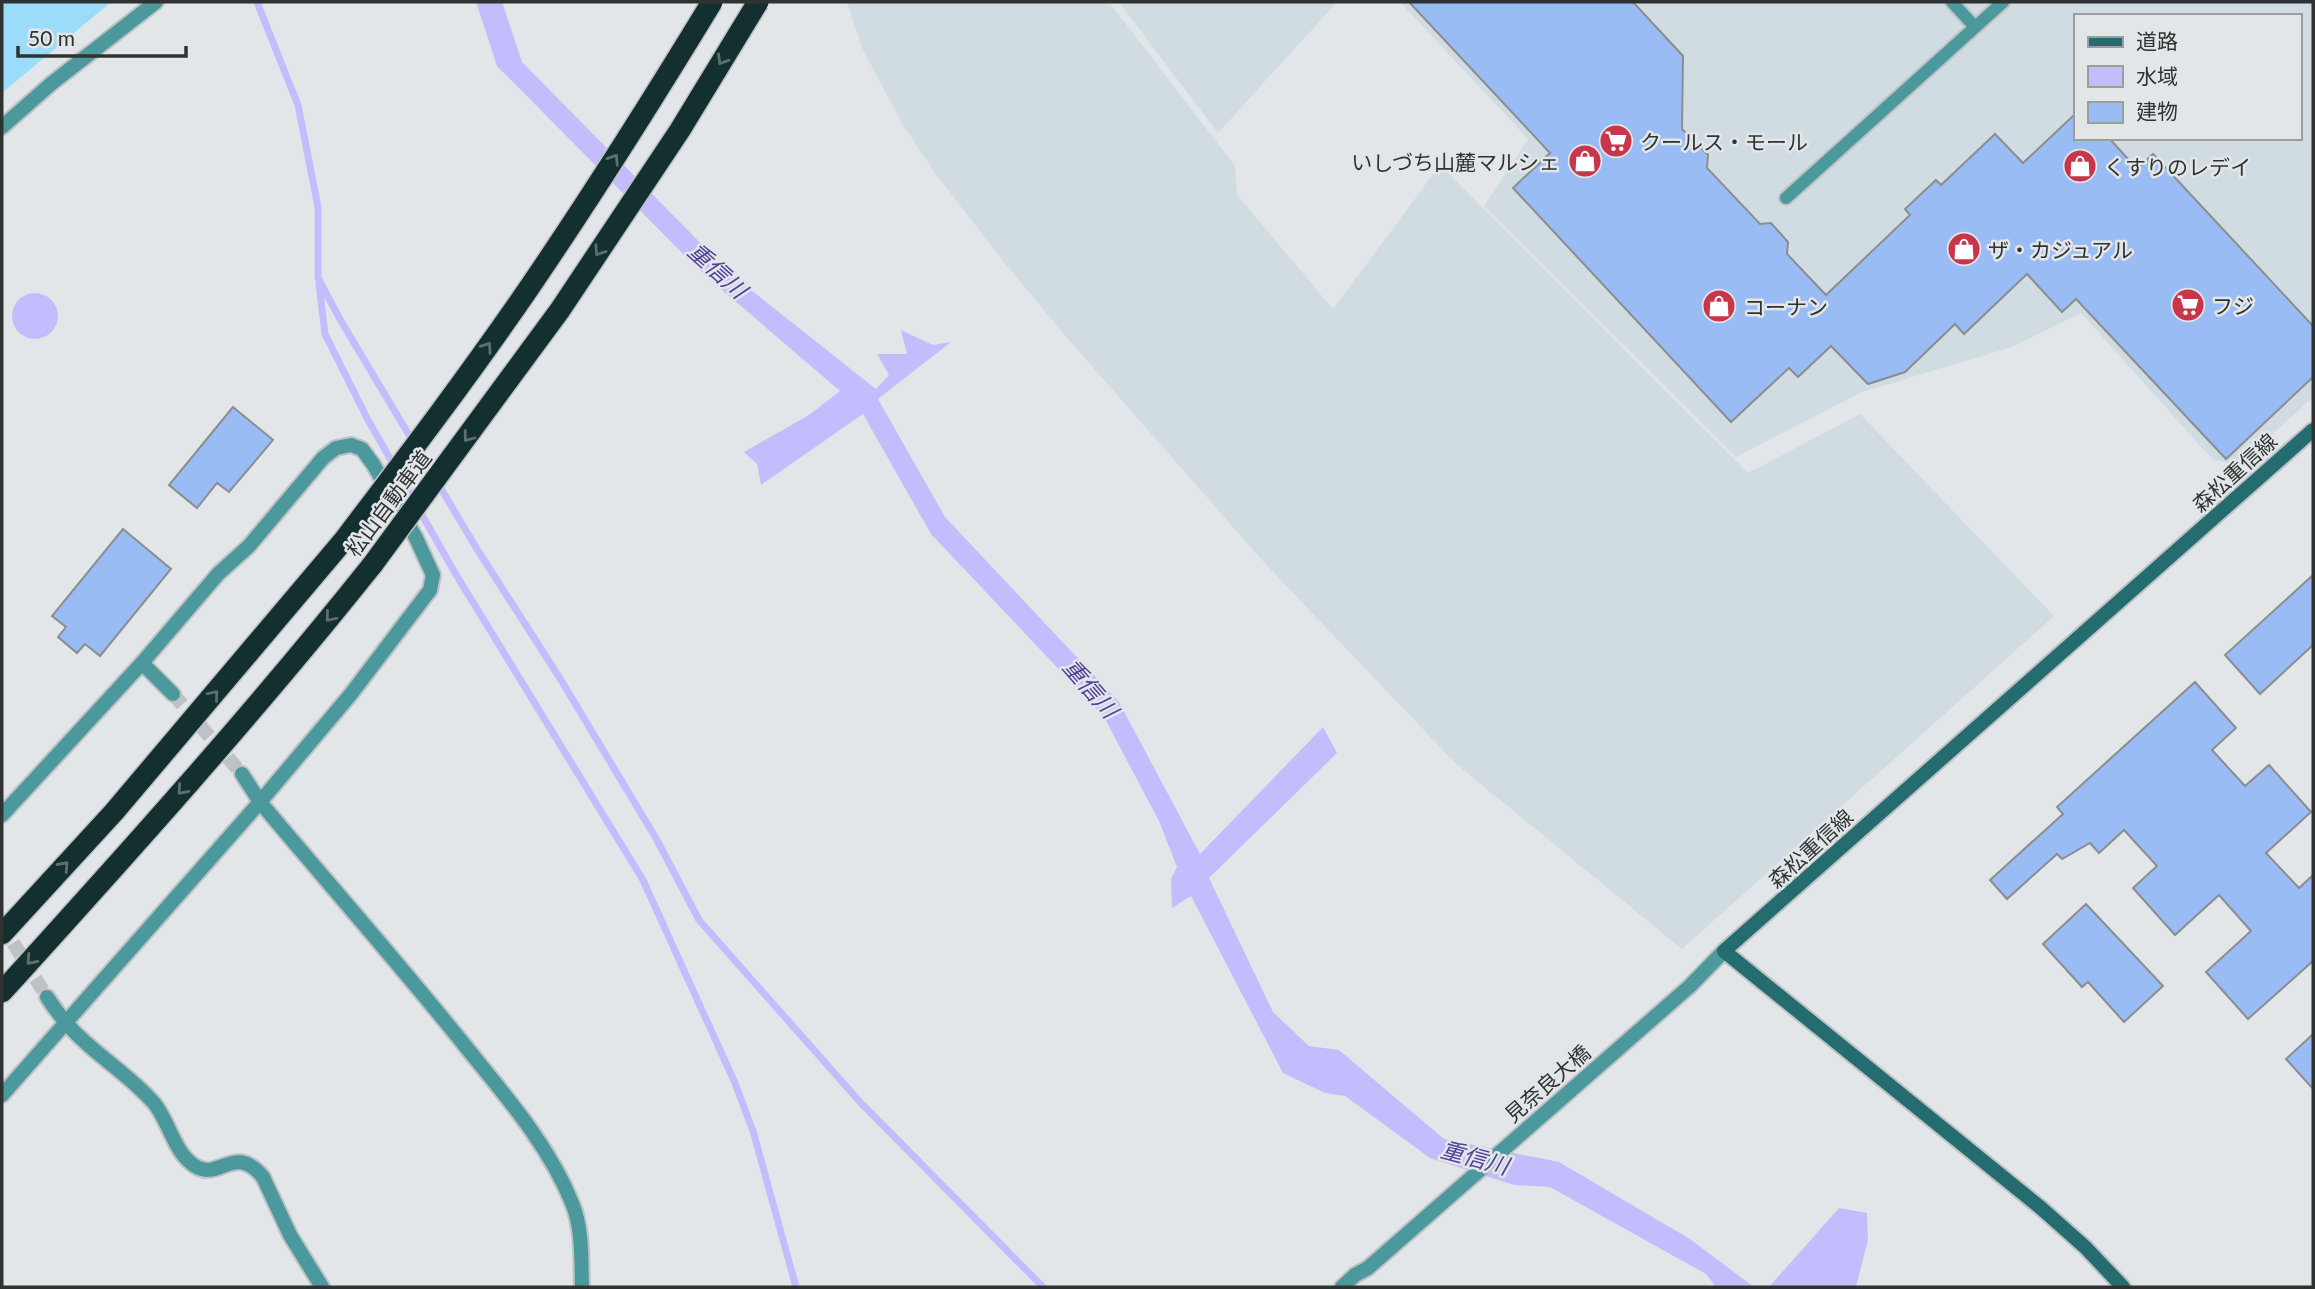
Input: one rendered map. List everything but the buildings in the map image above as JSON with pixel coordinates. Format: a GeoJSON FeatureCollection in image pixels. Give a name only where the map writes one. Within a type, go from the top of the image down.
{"type":"FeatureCollection","features":[{"type":"Feature","properties":{"kind":"highway","name":"松山自動車道"},"geometry":{"type":"LineString","coordinates":[[2,934],[114,812],[344,540],[528,289],[648,107],[712,2]]}},
{"type":"Feature","properties":{"kind":"highway","name":"松山自動車道"},"geometry":{"type":"LineString","coordinates":[[2,992],[142,837],[333,615],[373,564],[559,310],[680,130],[758,2]]}},
{"type":"Feature","properties":{"kind":"main road","name":"森松重信線"},"geometry":{"type":"LineString","coordinates":[[1724,951],[2313,430]]}},
{"type":"Feature","properties":{"kind":"main road"},"geometry":{"type":"LineString","coordinates":[[1724,951],[2041,1208],[2085,1247],[2123,1287]]}},
{"type":"Feature","properties":{"kind":"street"},"geometry":{"type":"LineString","coordinates":[[2,127],[52,83],[156,2]]}},
{"type":"Feature","properties":{"kind":"street"},"geometry":{"type":"LineString","coordinates":[[2,815],[142,663],[218,574],[249,546],[323,458],[336,448],[351,445],[362,449],[416,538],[433,575],[430,590],[351,694],[260,802],[2,1095]]}},
{"type":"Feature","properties":{"kind":"street"},"geometry":{"type":"LineString","coordinates":[[142,663],[173,694]]}},
{"type":"Feature","properties":{"kind":"street"},"geometry":{"type":"LineString","coordinates":[[242,774],[260,802],[454,1033],[542,1147],[560,1176],[573,1206],[579,1231],[582,1287]]}},
{"type":"Feature","properties":{"kind":"street","name":"見奈良大橋"},"geometry":{"type":"LineString","coordinates":[[1342,1287],[1368,1268],[1690,986],[1724,951]]}},
{"type":"Feature","properties":{"kind":"street"},"geometry":{"type":"LineString","coordinates":[[47,997],[66,1024],[142,1090],[156,1106],[186,1159],[206,1170],[239,1162],[257,1170],[290,1235],[322,1287]]}},
{"type":"Feature","properties":{"kind":"lane"},"geometry":{"type":"LineString","coordinates":[[1952,2],[1975,27]]}},
{"type":"Feature","properties":{"kind":"lane"},"geometry":{"type":"LineString","coordinates":[[1786,198],[2003,2]]}},
{"type":"Feature","properties":{"kind":"shaded area"},"geometry":{"type":"Polygon","coordinates":[[[2,2],[111,2],[2,93],[2,2]]]}},
{"type":"Feature","properties":{"kind":"shaded area"},"geometry":{"type":"Polygon","coordinates":[[[847,2],[1109,2],[1235,166],[1237,195],[1333,309],[1440,165],[1748,473],[1860,414],[2054,616],[1682,949],[1455,763],[1261,559],[1069,340],[935,173],[903,125],[863,50],[847,2]]]}},
{"type":"Feature","properties":{"kind":"shaded area"},"geometry":{"type":"Polygon","coordinates":[[[1119,2],[1337,2],[1218,133],[1119,2]]]}},
{"type":"Feature","properties":{"kind":"shaded area"},"geometry":{"type":"Polygon","coordinates":[[[1400,2],[2313,2],[2313,397],[2239,465],[2213,460],[2081,313],[2012,347],[1862,392],[1736,457],[1484,206],[1528,139],[1400,2]]]}},
{"type":"Feature","properties":{"kind":"water","name":"重信川"},"geometry":{"type":"Polygon","coordinates":[[[476,2],[502,2],[522,62],[732,275],[876,389],[889,375],[877,354],[907,354],[901,330],[933,345],[951,342],[878,399],[945,517],[1119,702],[1200,854],[1323,727],[1337,753],[1209,878],[1273,1012],[1309,1046],[1339,1050],[1444,1139],[1559,1162],[1690,1239],[1754,1287],[1716,1287],[1706,1274],[1550,1187],[1514,1185],[1430,1158],[1345,1096],[1325,1093],[1283,1073],[1191,896],[1172,908],[1171,879],[1177,867],[1159,821],[1104,717],[931,534],[863,414],[761,485],[757,464],[744,452],[809,415],[840,391],[700,271],[497,66],[476,2]]]}},
{"type":"Feature","properties":{"kind":"water"},"geometry":{"type":"Polygon","coordinates":[[[35,293],[51,300],[58,316],[51,332],[35,339],[19,332],[12,316],[19,300],[35,293]]]}},
{"type":"Feature","properties":{"kind":"water"},"geometry":{"type":"Polygon","coordinates":[[[1839,1208],[1867,1213],[1868,1240],[1856,1287],[1769,1287],[1839,1208]]]}},
{"type":"Feature","properties":{"kind":"waterway"},"geometry":{"type":"LineString","coordinates":[[257,2],[298,105],[318,207],[318,278],[477,549],[561,680],[657,840],[699,920],[860,1102],[1043,1287]]}},
{"type":"Feature","properties":{"kind":"waterway"},"geometry":{"type":"LineString","coordinates":[[319,284],[325,334],[367,418],[455,573],[643,880],[735,1083],[753,1131],[796,1287]]}},
{"type":"Feature","properties":{"kind":"tunnel"},"geometry":{"type":"LineString","coordinates":[[173,694],[242,774]]}},
{"type":"Feature","properties":{"kind":"tunnel"},"geometry":{"type":"LineString","coordinates":[[2,925],[47,997]]}},
{"type":"Feature","properties":{"kind":"place","name":"クールス・モール"},"geometry":{"type":"Point","coordinates":[1616,141]}},
{"type":"Feature","properties":{"kind":"place","name":"いしづち山麓マルシェ"},"geometry":{"type":"Point","coordinates":[1585,161]}},
{"type":"Feature","properties":{"kind":"place","name":"くすりのレデイ"},"geometry":{"type":"Point","coordinates":[2080,166]}},
{"type":"Feature","properties":{"kind":"place","name":"ザ・カジュアル"},"geometry":{"type":"Point","coordinates":[1964,249]}},
{"type":"Feature","properties":{"kind":"place","name":"フジ"},"geometry":{"type":"Point","coordinates":[2188,305]}},
{"type":"Feature","properties":{"kind":"place","name":"コーナン"},"geometry":{"type":"Point","coordinates":[1719,306]}}]}
